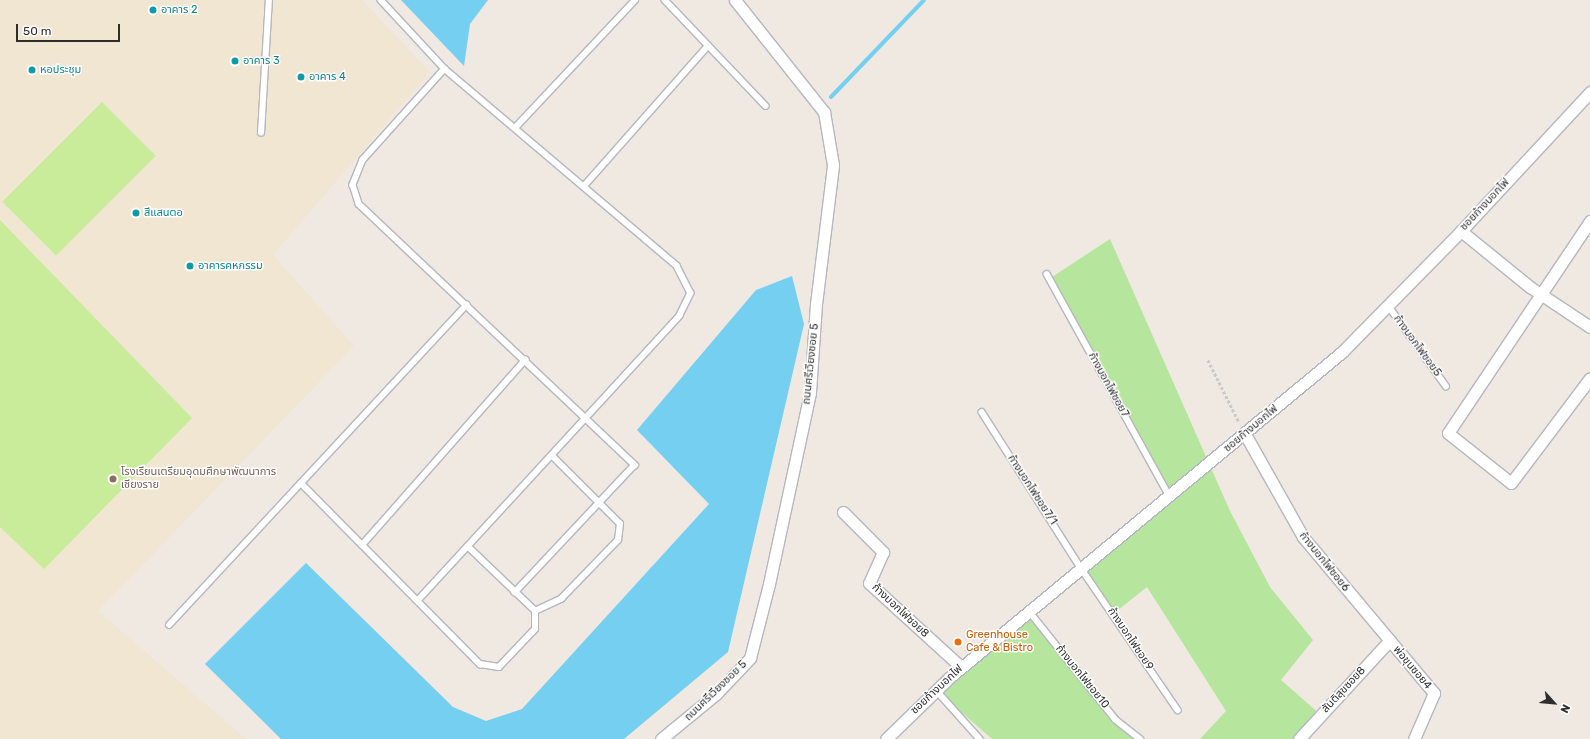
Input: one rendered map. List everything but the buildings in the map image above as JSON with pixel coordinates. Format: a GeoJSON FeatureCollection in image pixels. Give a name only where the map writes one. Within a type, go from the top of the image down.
{"type":"FeatureCollection","features":[{"type":"Feature","properties":{"kind":"street","name":"ถนนศรีเวียงซอย 5"},"geometry":{"type":"LineString","coordinates":[[661,739],[716,694],[750,658],[771,577],[810,392],[816,304],[833,164],[824,112],[735,0]]}},
{"type":"Feature","properties":{"kind":"street","name":"ซอยก้างบอกไฟ"},"geometry":{"type":"LineString","coordinates":[[886,739],[961,667],[1245,434],[1342,352],[1461,231],[1590,92]]}},
{"type":"Feature","properties":{"kind":"street"},"geometry":{"type":"LineString","coordinates":[[1590,221],[1539,293],[1448,433],[1511,483],[1590,378]]}},
{"type":"Feature","properties":{"kind":"street"},"geometry":{"type":"LineString","coordinates":[[1461,231],[1539,293],[1590,327]]}},
{"type":"Feature","properties":{"kind":"street","name":"ก้างบอกไฟซอย6"},"geometry":{"type":"LineString","coordinates":[[1245,434],[1302,537],[1390,640]]}},
{"type":"Feature","properties":{"kind":"street","name":"ก้างบอกไฟซอย8"},"geometry":{"type":"LineString","coordinates":[[843,512],[883,552],[869,583],[961,667]]}},
{"type":"Feature","properties":{"kind":"street","name":"สันติสุขซอย8"},"geometry":{"type":"LineString","coordinates":[[1299,739],[1390,640]]}},
{"type":"Feature","properties":{"kind":"street","name":"พ่อขุนซอย4"},"geometry":{"type":"LineString","coordinates":[[1390,640],[1434,693],[1414,739]]}},
{"type":"Feature","properties":{"kind":"lane"},"geometry":{"type":"LineString","coordinates":[[261,133],[268,0]]}},
{"type":"Feature","properties":{"kind":"lane"},"geometry":{"type":"LineString","coordinates":[[381,0],[445,68],[677,266],[691,292],[680,316],[419,600]]}},
{"type":"Feature","properties":{"kind":"lane"},"geometry":{"type":"LineString","coordinates":[[515,128],[635,0]]}},
{"type":"Feature","properties":{"kind":"lane"},"geometry":{"type":"LineString","coordinates":[[665,0],[766,106]]}},
{"type":"Feature","properties":{"kind":"lane"},"geometry":{"type":"LineString","coordinates":[[584,186],[708,46]]}},
{"type":"Feature","properties":{"kind":"lane"},"geometry":{"type":"LineString","coordinates":[[445,68],[363,160],[354,185],[359,204],[635,465],[515,593]]}},
{"type":"Feature","properties":{"kind":"lane","name":"ก้างบอกไฟซอย7"},"geometry":{"type":"LineString","coordinates":[[1047,274],[1169,495]]}},
{"type":"Feature","properties":{"kind":"lane"},"geometry":{"type":"LineString","coordinates":[[169,625],[466,305]]}},
{"type":"Feature","properties":{"kind":"lane","name":"ก้างบอกไฟซอย5"},"geometry":{"type":"LineString","coordinates":[[1388,305],[1446,386]]}},
{"type":"Feature","properties":{"kind":"lane"},"geometry":{"type":"LineString","coordinates":[[362,545],[525,360]]}},
{"type":"Feature","properties":{"kind":"lane","name":"ก้างบอกไฟซอย7/1"},"geometry":{"type":"LineString","coordinates":[[982,412],[1081,568]]}},
{"type":"Feature","properties":{"kind":"lane"},"geometry":{"type":"LineString","coordinates":[[534,611],[561,599],[618,540],[620,524],[600,502],[552,456]]}},
{"type":"Feature","properties":{"kind":"lane"},"geometry":{"type":"LineString","coordinates":[[301,483],[419,600],[480,664],[499,667],[535,629],[534,611],[468,547]]}},
{"type":"Feature","properties":{"kind":"lane","name":"ก้างบอกไฟซอย9"},"geometry":{"type":"LineString","coordinates":[[1081,568],[1178,710]]}},
{"type":"Feature","properties":{"kind":"lane","name":"ก้างบอกไฟซอย10"},"geometry":{"type":"LineString","coordinates":[[1029,612],[1116,720],[1140,739]]}},
{"type":"Feature","properties":{"kind":"lane"},"geometry":{"type":"LineString","coordinates":[[936,690],[980,739]]}},
{"type":"Feature","properties":{"kind":"path"},"geometry":{"type":"LineString","coordinates":[[1208,360],[1245,434]]}},
{"type":"Feature","properties":{"kind":"shaded area","name":"โรงเรียนเตรียมอุดมศึกษาพัฒนาการ เชียงราย"},"geometry":{"type":"Polygon","coordinates":[[[0,0],[362,0],[430,72],[273,255],[354,346],[98,611],[246,739],[0,739],[0,0]]]}},
{"type":"Feature","properties":{"kind":"green space"},"geometry":{"type":"Polygon","coordinates":[[[102,102],[156,156],[56,255],[2,202],[102,102]]]}},
{"type":"Feature","properties":{"kind":"green space"},"geometry":{"type":"Polygon","coordinates":[[[0,220],[192,418],[44,569],[0,527],[0,220]]]}},
{"type":"Feature","properties":{"kind":"green space"},"geometry":{"type":"Polygon","coordinates":[[[1110,239],[1230,511],[1270,587],[1313,640],[1281,680],[1321,715],[1299,739],[1200,739],[1226,711],[1147,587],[1113,614],[1081,568],[1169,495],[1049,279],[1110,239]]]}},
{"type":"Feature","properties":{"kind":"green space"},"geometry":{"type":"Polygon","coordinates":[[[1029,611],[1138,739],[992,739],[936,690],[1029,611]]]}},
{"type":"Feature","properties":{"kind":"water"},"geometry":{"type":"Polygon","coordinates":[[[401,0],[488,0],[470,24],[464,66],[401,0]]]}},
{"type":"Feature","properties":{"kind":"water"},"geometry":{"type":"Polygon","coordinates":[[[792,276],[804,324],[728,652],[624,739],[281,739],[205,664],[306,563],[453,707],[486,721],[522,709],[709,504],[637,430],[756,290],[792,276]]]}},
{"type":"Feature","properties":{"kind":"waterway"},"geometry":{"type":"LineString","coordinates":[[831,97],[924,0]]}},
{"type":"Feature","properties":{"kind":"place","name":"อาคาร 2"},"geometry":{"type":"Point","coordinates":[153,10]}},
{"type":"Feature","properties":{"kind":"place","name":"อาคาร 3"},"geometry":{"type":"Point","coordinates":[235,61]}},
{"type":"Feature","properties":{"kind":"place","name":"หอประชุม"},"geometry":{"type":"Point","coordinates":[32,70]}},
{"type":"Feature","properties":{"kind":"place","name":"อาคาร 4"},"geometry":{"type":"Point","coordinates":[301,77]}},
{"type":"Feature","properties":{"kind":"place","name":"สีแสนตอ"},"geometry":{"type":"Point","coordinates":[136,213]}},
{"type":"Feature","properties":{"kind":"place","name":"อาคารคหกรรม"},"geometry":{"type":"Point","coordinates":[190,266]}},
{"type":"Feature","properties":{"kind":"place","name":"โรงเรียนเตรียมอุดมศึกษาพัฒนาการ เชียงราย"},"geometry":{"type":"Point","coordinates":[113,479]}},
{"type":"Feature","properties":{"kind":"place","name":"Greenhouse Cafe & Bistro"},"geometry":{"type":"Point","coordinates":[958,642]}}]}
